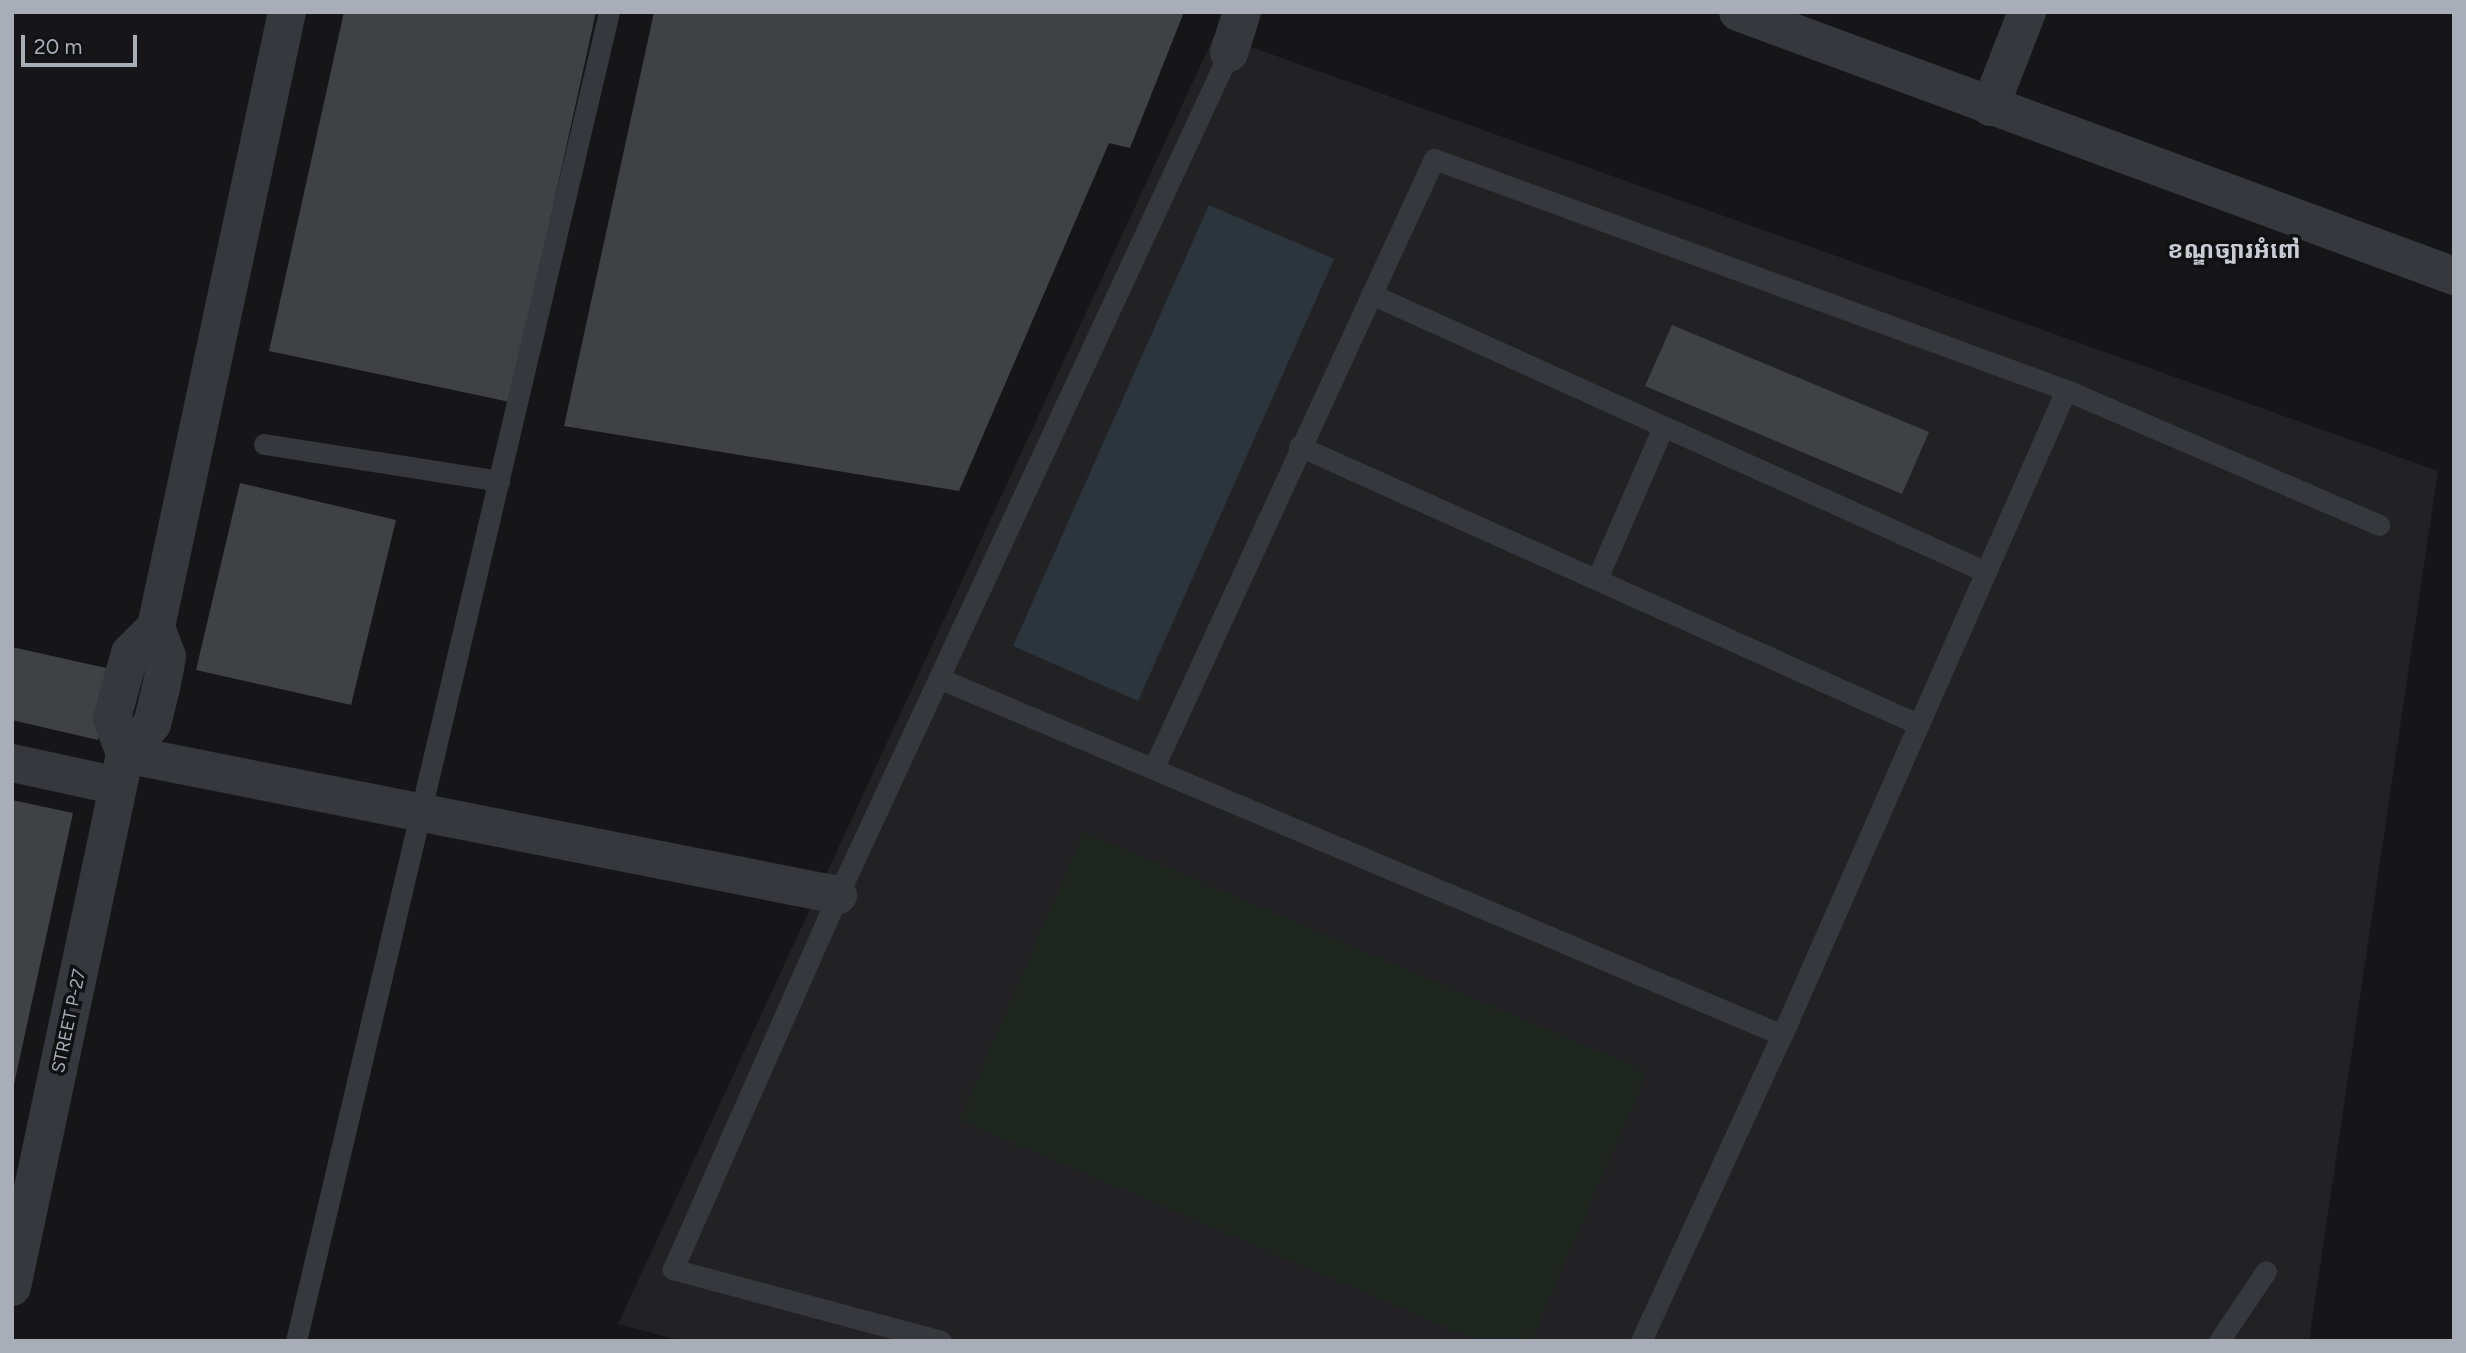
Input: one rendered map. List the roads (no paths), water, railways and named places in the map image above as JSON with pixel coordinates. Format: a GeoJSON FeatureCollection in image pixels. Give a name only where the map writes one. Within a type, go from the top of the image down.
{"type":"FeatureCollection","features":[{"type":"Feature","properties":{"kind":"street"},"geometry":{"type":"LineString","coordinates":[[121,770],[152,724],[161,688],[167,657],[156,626],[288,12]]}},
{"type":"Feature","properties":{"kind":"street"},"geometry":{"type":"LineString","coordinates":[[1229,53],[1242,12]]}},
{"type":"Feature","properties":{"kind":"street"},"geometry":{"type":"LineString","coordinates":[[1738,12],[2454,276]]}},
{"type":"Feature","properties":{"kind":"street"},"geometry":{"type":"LineString","coordinates":[[1990,107],[2027,12]]}},
{"type":"Feature","properties":{"kind":"street"},"geometry":{"type":"LineString","coordinates":[[121,770],[112,718],[130,653],[156,626]]}},
{"type":"Feature","properties":{"kind":"street"},"geometry":{"type":"LineString","coordinates":[[12,763],[121,770],[422,808],[838,895]]}},
{"type":"Feature","properties":{"kind":"street","name":"STREET P-27"},"geometry":{"type":"LineString","coordinates":[[12,1287],[121,770]]}},
{"type":"Feature","properties":{"kind":"lane"},"geometry":{"type":"LineString","coordinates":[[296,1341],[609,12]]}},
{"type":"Feature","properties":{"kind":"lane"},"geometry":{"type":"LineString","coordinates":[[941,1341],[673,1269],[838,895],[942,679],[1229,53]]}},
{"type":"Feature","properties":{"kind":"lane"},"geometry":{"type":"LineString","coordinates":[[1154,767],[1299,446],[1434,159],[2066,390],[2379,526]]}},
{"type":"Feature","properties":{"kind":"lane"},"geometry":{"type":"LineString","coordinates":[[1371,294],[1986,572]]}},
{"type":"Feature","properties":{"kind":"lane"},"geometry":{"type":"LineString","coordinates":[[1641,1341],[1782,1035],[2066,390]]}},
{"type":"Feature","properties":{"kind":"lane"},"geometry":{"type":"LineString","coordinates":[[1597,579],[1663,427]]}},
{"type":"Feature","properties":{"kind":"lane"},"geometry":{"type":"LineString","coordinates":[[264,444],[499,481]]}},
{"type":"Feature","properties":{"kind":"lane"},"geometry":{"type":"LineString","coordinates":[[1299,446],[1918,724]]}},
{"type":"Feature","properties":{"kind":"lane"},"geometry":{"type":"LineString","coordinates":[[942,679],[1782,1035]]}},
{"type":"Feature","properties":{"kind":"lane"},"geometry":{"type":"LineString","coordinates":[[2219,1341],[2266,1271]]}},
{"type":"Feature","properties":{"kind":"district","name":"ខណ្ឌច្បារអំពៅ"},"geometry":{"type":"Point","coordinates":[2234,250]}}]}
